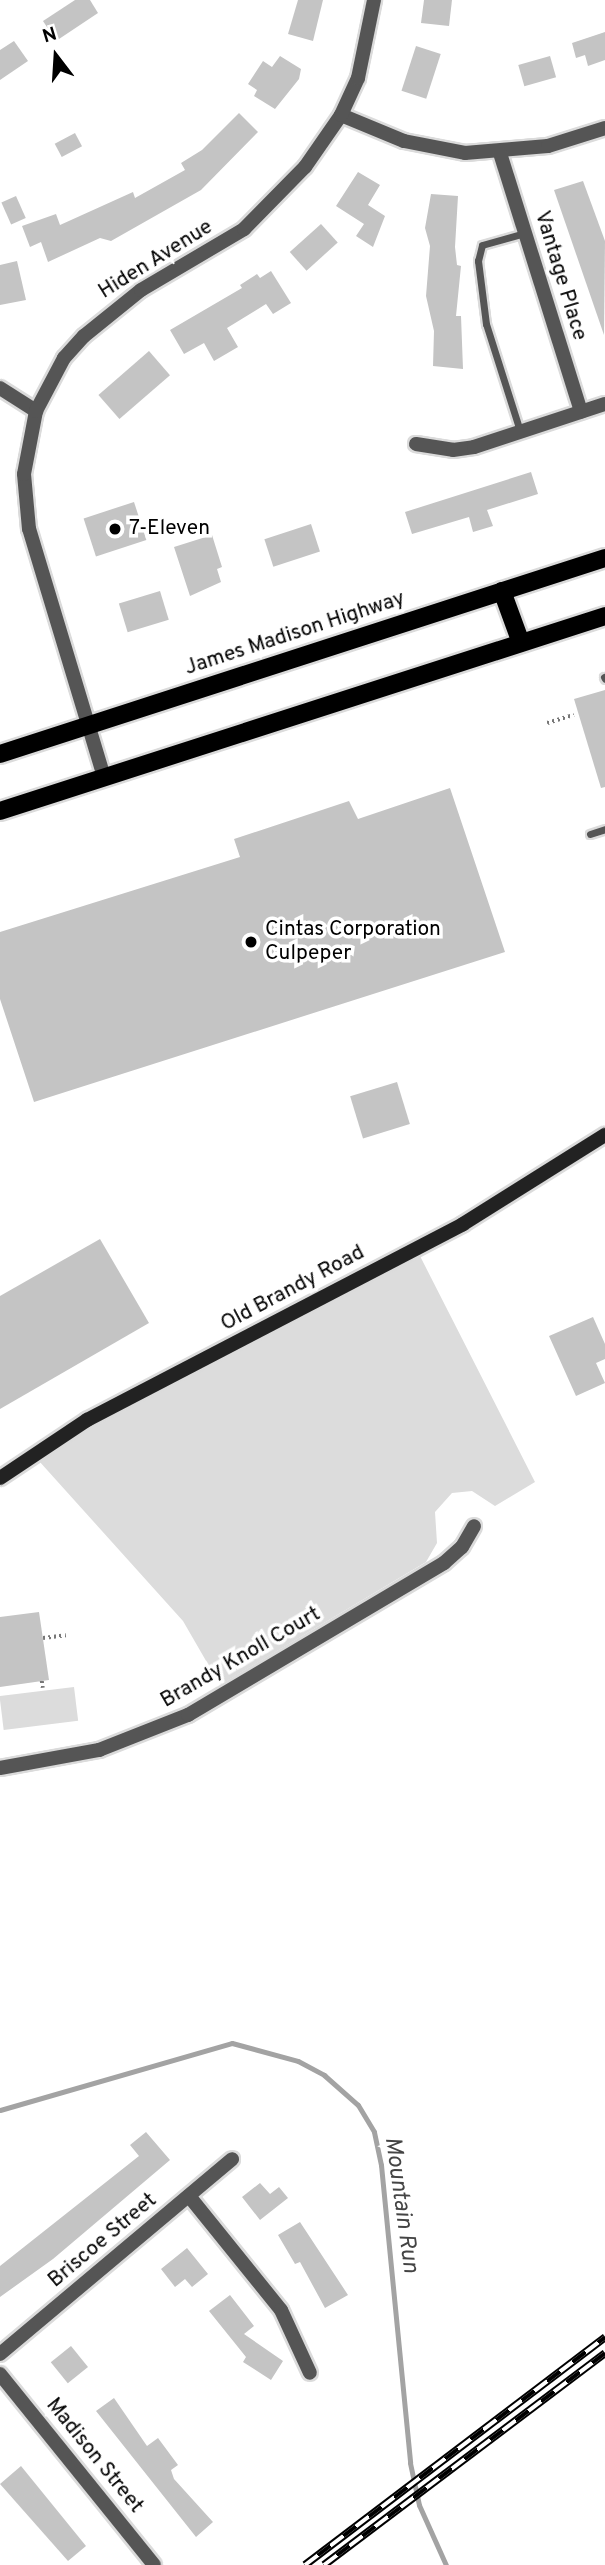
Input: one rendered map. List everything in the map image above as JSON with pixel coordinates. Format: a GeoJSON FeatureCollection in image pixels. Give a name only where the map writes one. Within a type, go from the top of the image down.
{"type":"FeatureCollection","features":[{"type":"Feature","properties":{"kind":"main road","name":"James Madison Highway"},"geometry":{"type":"LineString","coordinates":[[0,754],[605,558]]}},
{"type":"Feature","properties":{"kind":"main road"},"geometry":{"type":"LineString","coordinates":[[502,591],[521,643]]}},
{"type":"Feature","properties":{"kind":"main road"},"geometry":{"type":"LineString","coordinates":[[0,811],[605,616]]}},
{"type":"Feature","properties":{"kind":"street","name":"Hiden Avenue"},"geometry":{"type":"LineString","coordinates":[[104,777],[25,505],[25,462],[36,411],[64,358],[84,335],[141,290],[244,229],[305,167],[341,115],[367,46],[374,0]]}},
{"type":"Feature","properties":{"kind":"street"},"geometry":{"type":"LineString","coordinates":[[341,115],[431,148],[500,153],[548,146],[605,128]]}},
{"type":"Feature","properties":{"kind":"street","name":"Vantage Place"},"geometry":{"type":"LineString","coordinates":[[500,153],[580,412]]}},
{"type":"Feature","properties":{"kind":"street"},"geometry":{"type":"LineString","coordinates":[[0,388],[36,411]]}},
{"type":"Feature","properties":{"kind":"street"},"geometry":{"type":"LineString","coordinates":[[416,444],[453,450],[520,432],[605,404]]}},
{"type":"Feature","properties":{"kind":"street","name":"Old Brandy Road"},"geometry":{"type":"LineString","coordinates":[[0,1478],[87,1420],[463,1224],[605,1135]]}},
{"type":"Feature","properties":{"kind":"street","name":"Brandy Knoll Court"},"geometry":{"type":"LineString","coordinates":[[0,1768],[99,1750],[188,1715],[444,1563],[462,1547],[474,1526]]}},
{"type":"Feature","properties":{"kind":"street","name":"Briscoe Street"},"geometry":{"type":"LineString","coordinates":[[0,2354],[232,2159]]}},
{"type":"Feature","properties":{"kind":"street"},"geometry":{"type":"LineString","coordinates":[[189,2196],[281,2309],[310,2373]]}},
{"type":"Feature","properties":{"kind":"street","name":"Madison Street"},"geometry":{"type":"LineString","coordinates":[[0,2374],[155,2565]]}},
{"type":"Feature","properties":{"kind":"lane"},"geometry":{"type":"LineString","coordinates":[[520,432],[485,324],[478,261],[482,245],[525,233]]}},
{"type":"Feature","properties":{"kind":"lane"},"geometry":{"type":"LineString","coordinates":[[590,834],[605,830]]}},
{"type":"Feature","properties":{"kind":"path"},"geometry":{"type":"LineString","coordinates":[[547,723],[574,715]]}},
{"type":"Feature","properties":{"kind":"path"},"geometry":{"type":"LineString","coordinates":[[43,1638],[66,1635]]}},
{"type":"Feature","properties":{"kind":"path"},"geometry":{"type":"LineString","coordinates":[[42,1681],[43,1688]]}},
{"type":"Feature","properties":{"kind":"shaded area"},"geometry":{"type":"Polygon","coordinates":[[[420,1256],[535,1482],[495,1506],[472,1491],[452,1493],[435,1512],[437,1543],[426,1562],[220,1685],[183,1621],[39,1461],[63,1443],[420,1256]]]}},
{"type":"Feature","properties":{"kind":"shaded area"},"geometry":{"type":"Polygon","coordinates":[[[74,1687],[78,1721],[4,1730],[0,1696],[74,1687]]]}},
{"type":"Feature","properties":{"kind":"building"},"geometry":{"type":"Polygon","coordinates":[[[75,0],[90,0],[98,13],[56,41],[43,21],[75,0]]]}},
{"type":"Feature","properties":{"kind":"building"},"geometry":{"type":"Polygon","coordinates":[[[298,0],[323,0],[313,41],[288,34],[298,0]]]}},
{"type":"Feature","properties":{"kind":"building"},"geometry":{"type":"Polygon","coordinates":[[[424,0],[452,0],[449,26],[421,23],[424,0]]]}},
{"type":"Feature","properties":{"kind":"building"},"geometry":{"type":"Polygon","coordinates":[[[605,32],[605,60],[588,66],[585,55],[576,58],[572,43],[605,32]]]}},
{"type":"Feature","properties":{"kind":"building"},"geometry":{"type":"Polygon","coordinates":[[[14,41],[28,61],[0,80],[0,50],[14,41]]]}},
{"type":"Feature","properties":{"kind":"building"},"geometry":{"type":"Polygon","coordinates":[[[416,46],[441,54],[426,99],[401,91],[416,46]]]}},
{"type":"Feature","properties":{"kind":"building"},"geometry":{"type":"Polygon","coordinates":[[[280,56],[301,69],[299,79],[275,109],[254,96],[257,90],[248,84],[263,61],[272,67],[280,56]]]}},
{"type":"Feature","properties":{"kind":"building"},"geometry":{"type":"Polygon","coordinates":[[[550,56],[556,77],[524,86],[518,65],[550,56]]]}},
{"type":"Feature","properties":{"kind":"building"},"geometry":{"type":"Polygon","coordinates":[[[239,113],[258,132],[201,190],[111,241],[100,238],[48,262],[41,242],[30,247],[22,226],[56,214],[60,225],[133,192],[135,198],[185,170],[181,163],[202,150],[239,113]]]}},
{"type":"Feature","properties":{"kind":"building"},"geometry":{"type":"Polygon","coordinates":[[[75,133],[82,146],[62,157],[55,144],[75,133]]]}},
{"type":"Feature","properties":{"kind":"building"},"geometry":{"type":"Polygon","coordinates":[[[358,172],[380,185],[368,205],[385,216],[373,247],[356,236],[364,224],[336,206],[358,172]]]}},
{"type":"Feature","properties":{"kind":"building"},"geometry":{"type":"Polygon","coordinates":[[[583,181],[605,241],[604,335],[554,190],[583,181]]]}},
{"type":"Feature","properties":{"kind":"building"},"geometry":{"type":"Polygon","coordinates":[[[431,194],[458,196],[455,247],[457,265],[461,266],[456,316],[461,316],[463,369],[433,366],[434,331],[426,296],[430,246],[425,228],[431,194]]]}},
{"type":"Feature","properties":{"kind":"building"},"geometry":{"type":"Polygon","coordinates":[[[16,196],[26,218],[11,224],[1,203],[16,196]]]}},
{"type":"Feature","properties":{"kind":"building"},"geometry":{"type":"Polygon","coordinates":[[[321,224],[338,243],[307,271],[290,252],[321,224]]]}},
{"type":"Feature","properties":{"kind":"building"},"geometry":{"type":"Polygon","coordinates":[[[17,261],[26,300],[0,305],[0,265],[17,261]]]}},
{"type":"Feature","properties":{"kind":"building"},"geometry":{"type":"Polygon","coordinates":[[[271,271],[291,303],[273,314],[266,304],[227,328],[238,347],[214,361],[204,343],[184,354],[170,330],[242,288],[240,285],[257,274],[260,278],[271,271]]]}},
{"type":"Feature","properties":{"kind":"building"},"geometry":{"type":"Polygon","coordinates":[[[149,351],[170,375],[119,419],[98,395],[149,351]]]}},
{"type":"Feature","properties":{"kind":"building"},"geometry":{"type":"Polygon","coordinates":[[[531,472],[538,494],[487,510],[493,526],[473,532],[469,517],[412,534],[405,512],[531,472]]]}},
{"type":"Feature","properties":{"kind":"building","name":"7-Eleven"},"geometry":{"type":"Polygon","coordinates":[[[134,502],[146,540],[96,556],[84,518],[134,502]]]}},
{"type":"Feature","properties":{"kind":"building"},"geometry":{"type":"Polygon","coordinates":[[[311,524],[320,552],[273,567],[264,539],[311,524]]]}},
{"type":"Feature","properties":{"kind":"building"},"geometry":{"type":"Polygon","coordinates":[[[212,535],[222,567],[217,569],[221,582],[190,596],[174,547],[212,535]]]}},
{"type":"Feature","properties":{"kind":"building","name":"7-Eleven"},"geometry":{"type":"Polygon","coordinates":[[[160,591],[169,620],[128,632],[119,604],[160,591]]]}},
{"type":"Feature","properties":{"kind":"building"},"geometry":{"type":"Polygon","coordinates":[[[605,690],[605,787],[601,788],[574,699],[605,690]]]}},
{"type":"Feature","properties":{"kind":"building","name":"Cintas Corporation Culpeper"},"geometry":{"type":"Polygon","coordinates":[[[450,788],[505,952],[34,1102],[0,999],[0,932],[240,857],[234,839],[349,801],[358,819],[450,788]]]}},
{"type":"Feature","properties":{"kind":"building"},"geometry":{"type":"Polygon","coordinates":[[[397,1082],[410,1124],[363,1138],[350,1096],[397,1082]]]}},
{"type":"Feature","properties":{"kind":"building"},"geometry":{"type":"Polygon","coordinates":[[[100,1239],[149,1323],[0,1409],[0,1296],[100,1239]]]}},
{"type":"Feature","properties":{"kind":"building"},"geometry":{"type":"Polygon","coordinates":[[[593,1317],[605,1344],[605,1359],[596,1363],[605,1383],[576,1396],[549,1336],[593,1317]]]}},
{"type":"Feature","properties":{"kind":"building"},"geometry":{"type":"Polygon","coordinates":[[[39,1612],[49,1680],[0,1687],[0,1617],[39,1612]]]}},
{"type":"Feature","properties":{"kind":"building"},"geometry":{"type":"Polygon","coordinates":[[[146,2132],[170,2160],[53,2259],[0,2297],[0,2266],[139,2156],[130,2145],[146,2132]]]}},
{"type":"Feature","properties":{"kind":"building"},"geometry":{"type":"Polygon","coordinates":[[[260,2183],[270,2194],[279,2187],[288,2198],[260,2220],[242,2197],[260,2183]]]}},
{"type":"Feature","properties":{"kind":"building"},"geometry":{"type":"Polygon","coordinates":[[[300,2222],[348,2295],[325,2308],[300,2262],[295,2264],[278,2235],[300,2222]]]}},
{"type":"Feature","properties":{"kind":"building"},"geometry":{"type":"Polygon","coordinates":[[[187,2248],[208,2274],[192,2287],[185,2279],[175,2287],[161,2269],[187,2248]]]}},
{"type":"Feature","properties":{"kind":"building"},"geometry":{"type":"Polygon","coordinates":[[[230,2295],[254,2326],[244,2334],[283,2361],[271,2380],[243,2362],[246,2357],[209,2311],[230,2295]]]}},
{"type":"Feature","properties":{"kind":"building"},"geometry":{"type":"Polygon","coordinates":[[[71,2346],[88,2367],[68,2383],[51,2362],[71,2346]]]}},
{"type":"Feature","properties":{"kind":"building"},"geometry":{"type":"Polygon","coordinates":[[[114,2398],[147,2446],[158,2438],[178,2465],[171,2470],[174,2479],[213,2522],[196,2537],[96,2411],[114,2398]]]}},
{"type":"Feature","properties":{"kind":"building"},"geometry":{"type":"Polygon","coordinates":[[[21,2466],[86,2546],[68,2561],[0,2484],[21,2466]]]}},
{"type":"Feature","properties":{"kind":"waterway","name":"Mountain Run"},"geometry":{"type":"LineString","coordinates":[[0,2110],[232,2043],[298,2061],[324,2075],[358,2105],[374,2132],[381,2165],[410,2463],[419,2505],[446,2565]]}},
{"type":"Feature","properties":{"kind":"railway"},"geometry":{"type":"LineString","coordinates":[[305,2565],[605,2337]]}},
{"type":"Feature","properties":{"kind":"railway"},"geometry":{"type":"LineString","coordinates":[[324,2565],[605,2353]]}},
{"type":"Feature","properties":{"kind":"place","name":"7-Eleven"},"geometry":{"type":"Point","coordinates":[115,529]}},
{"type":"Feature","properties":{"kind":"place","name":"Cintas Corporation Culpeper"},"geometry":{"type":"Point","coordinates":[251,942]}}]}
